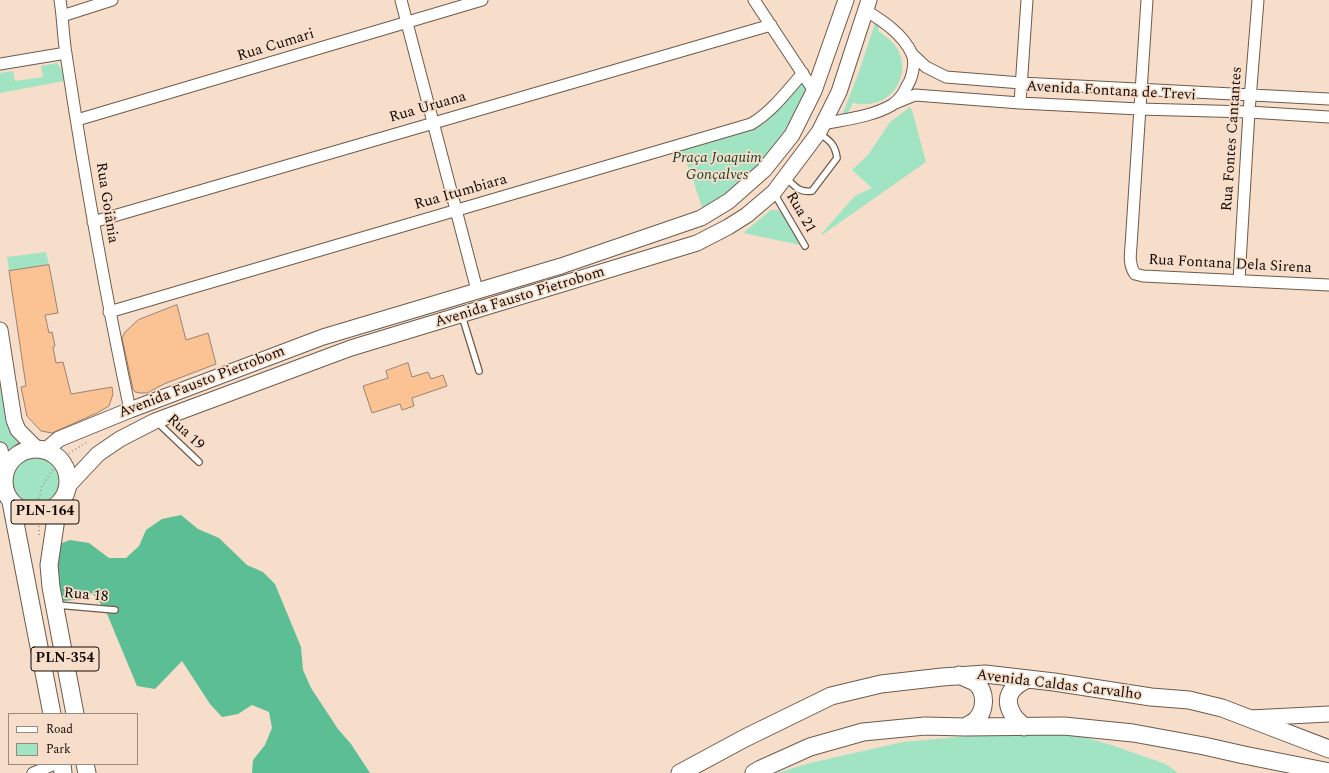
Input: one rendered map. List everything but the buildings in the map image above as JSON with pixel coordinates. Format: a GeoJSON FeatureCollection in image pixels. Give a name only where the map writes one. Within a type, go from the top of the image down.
{"type":"FeatureCollection","features":[{"type":"Feature","properties":{"kind":"main road","name":"Avenida Fausto Pietrobom"},"geometry":{"type":"LineString","coordinates":[[41,449],[59,439],[130,410],[323,337],[561,266],[701,218],[729,201],[764,170],[792,135],[814,91],[846,0]]}},
{"type":"Feature","properties":{"kind":"main road","name":"Avenida Fausto Pietrobom"},"geometry":{"type":"LineString","coordinates":[[68,486],[98,454],[120,439],[155,421],[344,351],[697,243],[728,228],[774,192],[786,178],[821,128],[838,92],[867,5]]}},
{"type":"Feature","properties":{"kind":"main road"},"geometry":{"type":"LineString","coordinates":[[0,330],[14,420],[18,430],[41,449],[54,454],[60,459],[66,467],[68,486]]}},
{"type":"Feature","properties":{"kind":"main road"},"geometry":{"type":"LineString","coordinates":[[5,471],[17,454],[26,450],[41,449]]}},
{"type":"Feature","properties":{"kind":"main road","name":"PLN-354"},"geometry":{"type":"LineString","coordinates":[[0,450],[5,471],[4,487],[11,502],[52,713]]}},
{"type":"Feature","properties":{"kind":"main road","name":"PLN-164"},"geometry":{"type":"LineString","coordinates":[[11,502],[21,510],[34,514],[47,512],[58,505],[67,493],[68,486]]}},
{"type":"Feature","properties":{"kind":"main road","name":"PLN-354"},"geometry":{"type":"LineString","coordinates":[[58,505],[49,565],[51,587],[75,713]]}},
{"type":"Feature","properties":{"kind":"main road","name":"Avenida Caldas Carvalho"},"geometry":{"type":"LineString","coordinates":[[680,773],[745,738],[831,696],[881,684],[960,675],[985,674],[1151,697],[1189,700],[1222,708],[1329,749]]}},
{"type":"Feature","properties":{"kind":"main road"},"geometry":{"type":"LineString","coordinates":[[960,675],[976,682],[984,699],[981,713],[976,721],[965,727]]}},
{"type":"Feature","properties":{"kind":"main road"},"geometry":{"type":"LineString","coordinates":[[1024,727],[1013,715],[1008,703],[1011,691],[1019,683],[1028,679]]}},
{"type":"Feature","properties":{"kind":"main road"},"geometry":{"type":"LineString","coordinates":[[1248,718],[1329,714]]}},
{"type":"Feature","properties":{"kind":"main road"},"geometry":{"type":"LineString","coordinates":[[754,773],[810,747],[863,732],[925,726],[1064,726],[1133,733],[1329,772]]}},
{"type":"Feature","properties":{"kind":"street","name":"Rua Goiânia"},"geometry":{"type":"LineString","coordinates":[[60,0],[66,53],[93,222],[109,312],[130,410]]}},
{"type":"Feature","properties":{"kind":"street"},"geometry":{"type":"LineString","coordinates":[[62,16],[112,0]]}},
{"type":"Feature","properties":{"kind":"street"},"geometry":{"type":"LineString","coordinates":[[401,0],[477,290]]}},
{"type":"Feature","properties":{"kind":"street","name":"Rua Cumari"},"geometry":{"type":"LineString","coordinates":[[77,120],[482,0]]}},
{"type":"Feature","properties":{"kind":"street"},"geometry":{"type":"LineString","coordinates":[[754,0],[814,91]]}},
{"type":"Feature","properties":{"kind":"street"},"geometry":{"type":"LineString","coordinates":[[1020,103],[1027,0]]}},
{"type":"Feature","properties":{"kind":"street"},"geometry":{"type":"LineString","coordinates":[[1139,109],[1147,0]]}},
{"type":"Feature","properties":{"kind":"street","name":"Rua Fontes Cantantes"},"geometry":{"type":"LineString","coordinates":[[1240,280],[1249,112],[1258,0]]}},
{"type":"Feature","properties":{"kind":"street","name":"Avenida Fontana de Trevi"},"geometry":{"type":"LineString","coordinates":[[867,5],[900,36],[913,55],[926,67],[946,77],[1021,84],[1141,88],[1329,98]]}},
{"type":"Feature","properties":{"kind":"street","name":"Rua Uruana"},"geometry":{"type":"LineString","coordinates":[[93,222],[771,24]]}},
{"type":"Feature","properties":{"kind":"street"},"geometry":{"type":"LineString","coordinates":[[0,64],[66,53]]}},
{"type":"Feature","properties":{"kind":"street","name":"Avenida Fontana de Trevi"},"geometry":{"type":"LineString","coordinates":[[893,104],[904,92],[911,80],[913,55]]}},
{"type":"Feature","properties":{"kind":"street","name":"Rua Itumbiara"},"geometry":{"type":"LineString","coordinates":[[109,312],[750,124],[761,119],[803,73]]}},
{"type":"Feature","properties":{"kind":"street","name":"Avenida Fontana de Trevi"},"geometry":{"type":"LineString","coordinates":[[821,128],[877,112],[915,95],[1020,103],[1139,109],[1249,112],[1329,117]]}},
{"type":"Feature","properties":{"kind":"street","name":"Rua Fontana Dela Sirena"},"geometry":{"type":"LineString","coordinates":[[1139,109],[1130,253],[1132,269],[1135,274],[1143,276],[1329,285]]}},
{"type":"Feature","properties":{"kind":"street"},"geometry":{"type":"LineString","coordinates":[[33,773],[53,765]]}},
{"type":"Feature","properties":{"kind":"lane"},"geometry":{"type":"LineString","coordinates":[[786,178],[799,190],[805,192],[812,191],[837,158],[836,150],[821,128]]}},
{"type":"Feature","properties":{"kind":"lane","name":"Rua 21"},"geometry":{"type":"LineString","coordinates":[[774,192],[805,246]]}},
{"type":"Feature","properties":{"kind":"lane"},"geometry":{"type":"LineString","coordinates":[[462,315],[479,371]]}},
{"type":"Feature","properties":{"kind":"lane","name":"Rua 19"},"geometry":{"type":"LineString","coordinates":[[155,421],[199,462]]}},
{"type":"Feature","properties":{"kind":"lane","name":"Rua 18"},"geometry":{"type":"LineString","coordinates":[[55,605],[115,610]]}},
{"type":"Feature","properties":{"kind":"path"},"geometry":{"type":"LineString","coordinates":[[39,500],[42,486],[60,459]]}},
{"type":"Feature","properties":{"kind":"green space"},"geometry":{"type":"Polygon","coordinates":[[[876,20],[880,24],[878,31],[890,40],[899,52],[902,61],[900,79],[891,94],[883,99],[875,103],[853,103],[848,113],[842,115],[858,75],[876,20]]]}},
{"type":"Feature","properties":{"kind":"green space"},"geometry":{"type":"Polygon","coordinates":[[[57,63],[62,70],[64,81],[0,93],[0,73],[13,71],[15,81],[43,77],[41,66],[57,63]]]}},
{"type":"Feature","properties":{"kind":"green space","name":"Praça Joaquim Gonçalves"},"geometry":{"type":"Polygon","coordinates":[[[803,78],[810,91],[790,129],[759,166],[726,196],[703,210],[681,150],[753,129],[803,78]]]}},
{"type":"Feature","properties":{"kind":"green space"},"geometry":{"type":"Polygon","coordinates":[[[910,107],[926,162],[822,235],[822,233],[855,196],[872,188],[852,170],[868,155],[890,122],[910,107]]]}},
{"type":"Feature","properties":{"kind":"green space"},"geometry":{"type":"Polygon","coordinates":[[[771,210],[785,211],[805,246],[743,233],[771,210]]]}},
{"type":"Feature","properties":{"kind":"green space"},"geometry":{"type":"Polygon","coordinates":[[[46,252],[49,265],[9,271],[7,257],[46,252]]]}},
{"type":"Feature","properties":{"kind":"green space"},"geometry":{"type":"Polygon","coordinates":[[[0,330],[11,405],[36,448],[29,449],[15,456],[0,474],[0,330]]]}},
{"type":"Feature","properties":{"kind":"green space"},"geometry":{"type":"Polygon","coordinates":[[[36,453],[47,456],[56,461],[61,470],[64,481],[61,492],[56,501],[47,506],[36,509],[25,506],[16,501],[11,492],[8,481],[11,470],[16,461],[25,456],[36,453]]]}},
{"type":"Feature","properties":{"kind":"green space"},"geometry":{"type":"Polygon","coordinates":[[[181,515],[198,529],[219,538],[247,565],[263,572],[275,584],[301,647],[303,670],[311,688],[370,773],[252,773],[253,760],[265,745],[272,728],[269,712],[252,705],[238,714],[222,717],[210,704],[182,661],[155,689],[137,686],[105,609],[92,593],[74,600],[54,602],[52,547],[70,540],[89,543],[109,558],[126,558],[139,546],[146,530],[162,519],[181,515]]]}},
{"type":"Feature","properties":{"kind":"green space"},"geometry":{"type":"Polygon","coordinates":[[[1054,728],[1111,745],[1166,764],[1178,773],[777,773],[814,762],[903,742],[1054,728]]]}}]}
